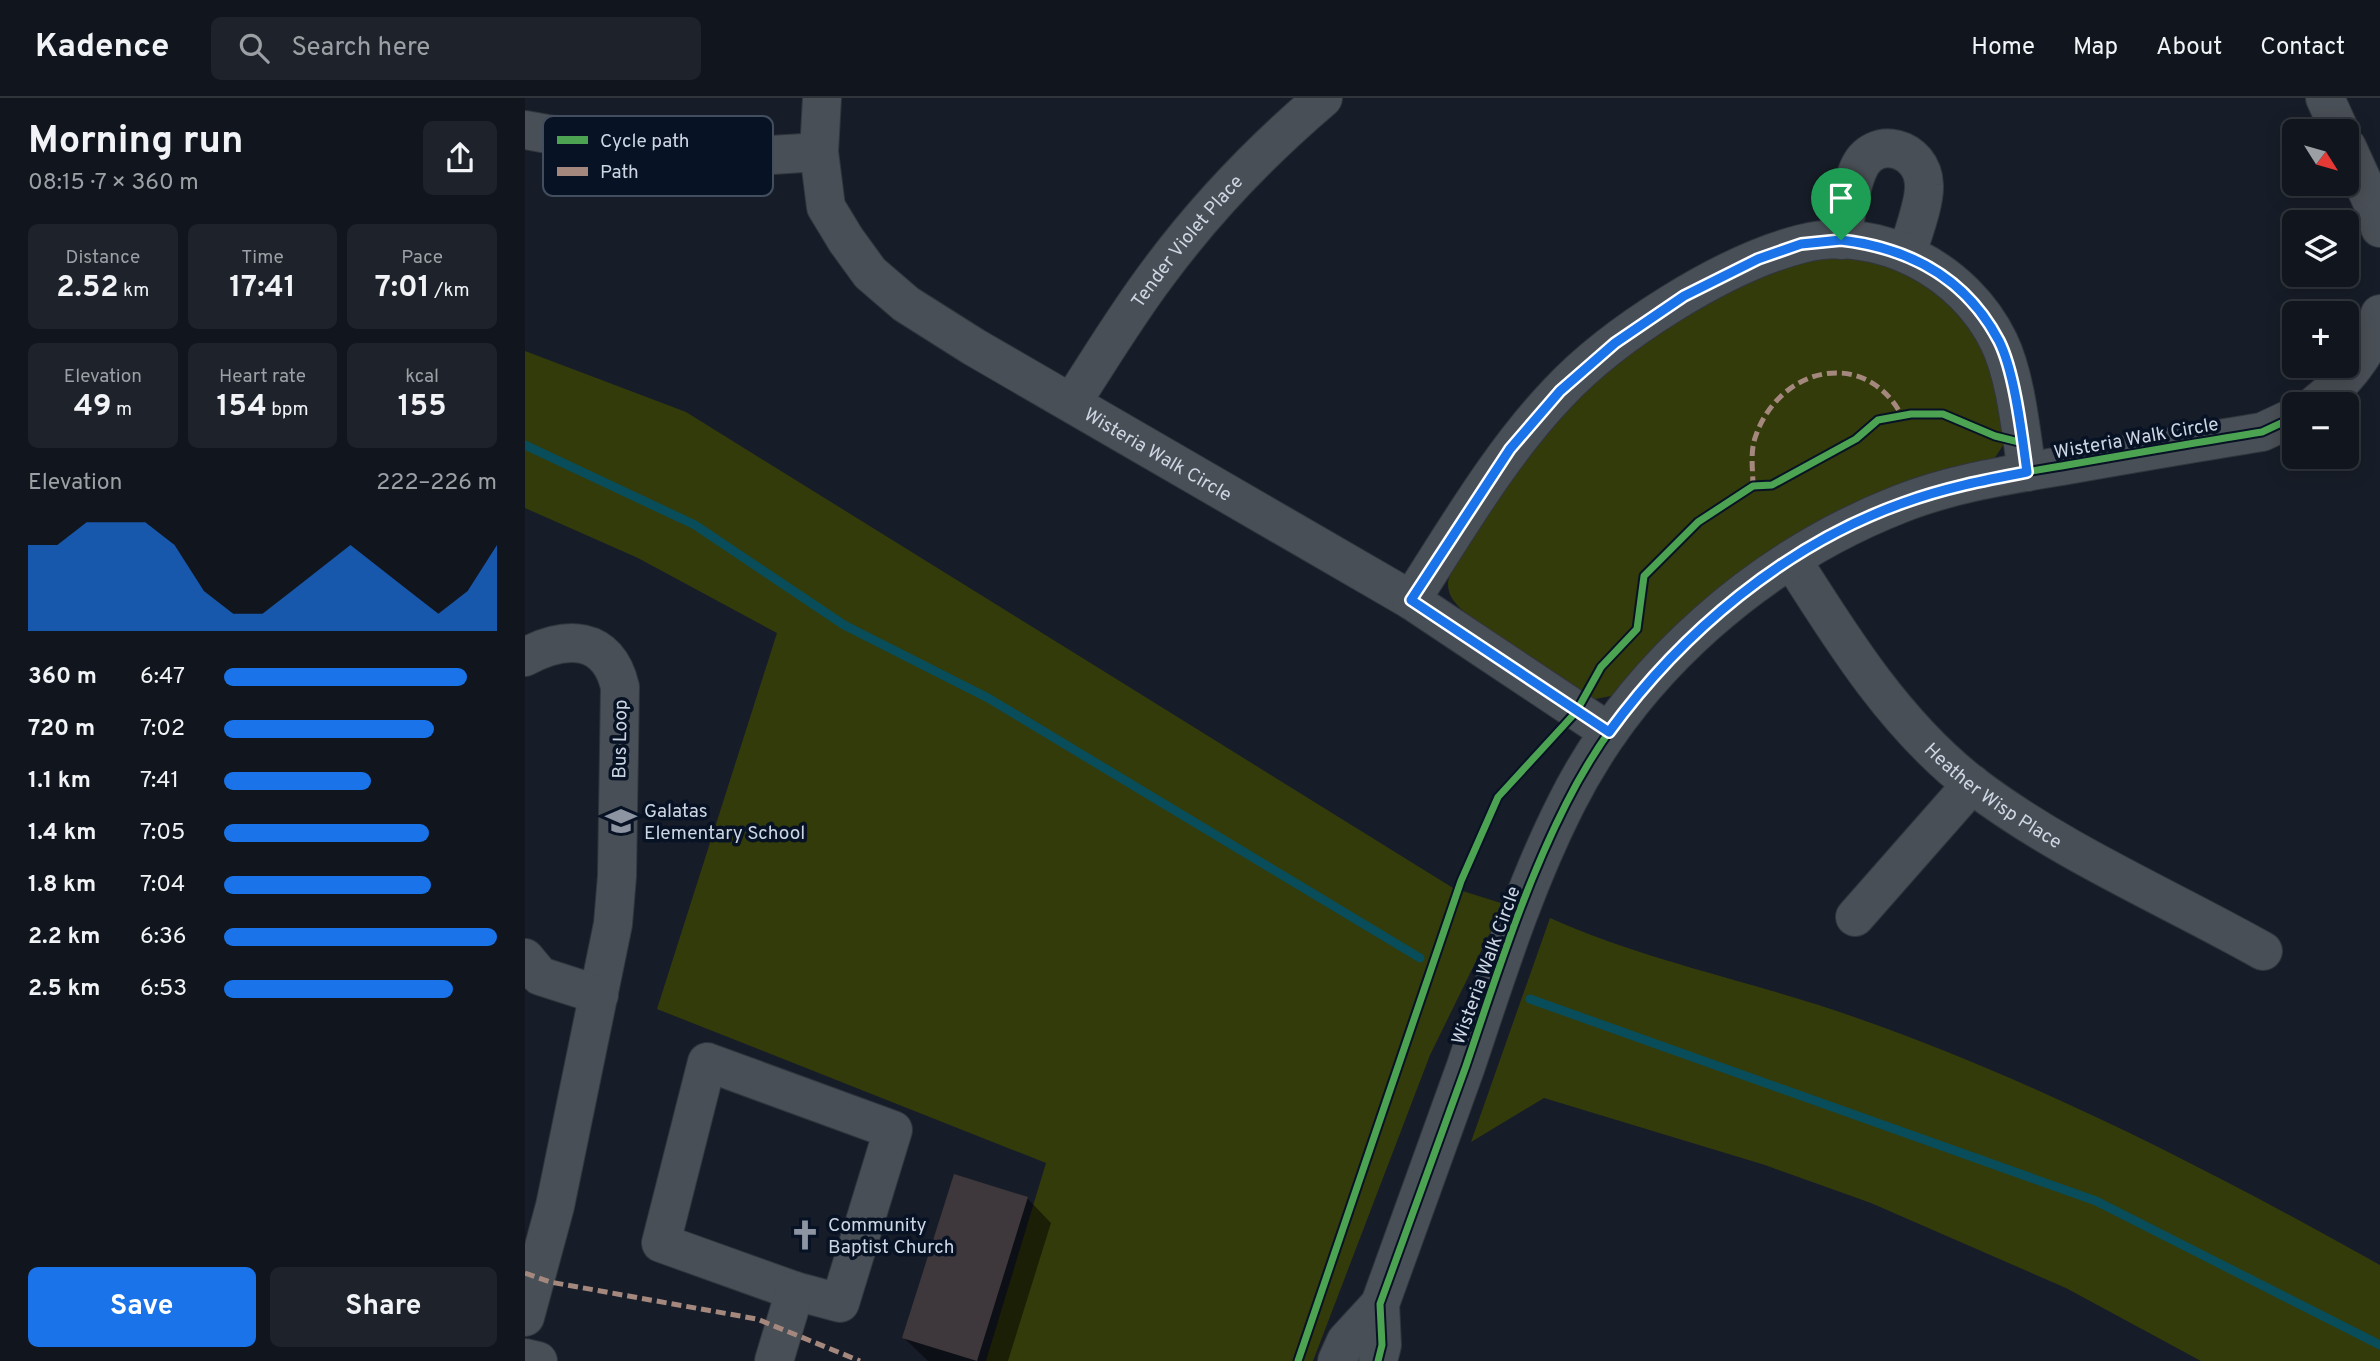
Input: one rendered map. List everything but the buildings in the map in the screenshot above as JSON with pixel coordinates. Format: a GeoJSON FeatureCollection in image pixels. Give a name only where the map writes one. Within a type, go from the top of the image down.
{"type":"FeatureCollection","features":[{"type":"Feature","properties":{"kind":"street","name":"Wisteria Walk Circle"},"geometry":{"type":"LineString","coordinates":[[822,98],[819,152],[826,207],[870,273],[906,304],[1411,600],[1609,732]]}},
{"type":"Feature","properties":{"kind":"street","name":"Tender Violet Place"},"geometry":{"type":"LineString","coordinates":[[1072,402],[1158,273],[1192,231],[1261,155],[1324,98]]}},
{"type":"Feature","properties":{"kind":"street"},"geometry":{"type":"LineString","coordinates":[[2325,98],[2335,119]]}},
{"type":"Feature","properties":{"kind":"street"},"geometry":{"type":"LineString","coordinates":[[525,130],[543,133]]}},
{"type":"Feature","properties":{"kind":"street"},"geometry":{"type":"LineString","coordinates":[[1841,240],[1858,169],[1872,152],[1890,146],[1905,151],[1919,166],[1924,186],[1907,254]]}},
{"type":"Feature","properties":{"kind":"street"},"geometry":{"type":"LineString","coordinates":[[773,154],[819,152]]}},
{"type":"Feature","properties":{"kind":"street"},"geometry":{"type":"LineString","coordinates":[[2359,173],[2377,213],[2380,228]]}},
{"type":"Feature","properties":{"kind":"street"},"geometry":{"type":"LineString","coordinates":[[1411,600],[1510,449],[1560,391],[1615,343],[1684,296],[1758,259],[1801,244],[1841,240],[1876,244],[1907,254],[1953,282],[1978,307],[2000,343],[2027,472]]}},
{"type":"Feature","properties":{"kind":"street"},"geometry":{"type":"LineString","coordinates":[[2331,392],[2370,366],[2380,314]]}},
{"type":"Feature","properties":{"kind":"street","name":"Wisteria Walk Circle"},"geometry":{"type":"LineString","coordinates":[[1378,1361],[1382,1345],[1380,1304],[1515,920],[1566,802],[1609,732],[1639,691],[1681,647],[1733,601],[1792,560],[1846,528],[1902,503],[1964,484],[2262,432],[2282,423]]}},
{"type":"Feature","properties":{"kind":"street","name":"Heather Wisp Place"},"geometry":{"type":"LineString","coordinates":[[1792,560],[1859,662],[1895,707],[1926,742],[1972,784],[2028,823],[2093,861],[2263,951]]}},
{"type":"Feature","properties":{"kind":"street","name":"Bus Loop"},"geometry":{"type":"LineString","coordinates":[[525,657],[564,642],[591,645],[605,655],[616,670],[620,687],[617,876],[613,924],[555,1206],[525,1317]]}},
{"type":"Feature","properties":{"kind":"street"},"geometry":{"type":"LineString","coordinates":[[1855,917],[1972,784]]}},
{"type":"Feature","properties":{"kind":"street"},"geometry":{"type":"LineString","coordinates":[[525,958],[540,975],[599,995]]}},
{"type":"Feature","properties":{"kind":"street"},"geometry":{"type":"LineString","coordinates":[[707,1062],[893,1130],[839,1303],[795,1291],[661,1243],[707,1062]]}},
{"type":"Feature","properties":{"kind":"street"},"geometry":{"type":"LineString","coordinates":[[774,1361],[795,1291]]}},
{"type":"Feature","properties":{"kind":"street","name":"Wisteria Walk Circle"},"geometry":{"type":"LineString","coordinates":[[1337,1361],[1346,1341],[1380,1304]]}},
{"type":"Feature","properties":{"kind":"street"},"geometry":{"type":"LineString","coordinates":[[525,1358],[538,1361]]}},
{"type":"Feature","properties":{"kind":"green space"},"geometry":{"type":"Polygon","coordinates":[[[1830,256],[1874,260],[1933,285],[1979,334],[1997,375],[2004,444],[1994,459],[1922,481],[1611,696],[1595,699],[1578,691],[1457,605],[1448,584],[1459,557],[1518,470],[1566,412],[1593,385],[1651,337],[1718,296],[1754,280],[1830,256]]]}},
{"type":"Feature","properties":{"kind":"green space"},"geometry":{"type":"Polygon","coordinates":[[[525,351],[686,412],[1453,888],[1504,904],[1430,1055],[1313,1361],[986,1361],[1046,1163],[657,1009],[777,633],[638,558],[525,508],[525,351]]]}},
{"type":"Feature","properties":{"kind":"green space"},"geometry":{"type":"Polygon","coordinates":[[[1550,918],[1625,947],[1819,1005],[1925,1043],[2058,1099],[2253,1196],[2380,1265],[2380,1361],[2201,1361],[2066,1288],[1871,1203],[1765,1165],[1544,1098],[1471,1142],[1550,918]]]}},
{"type":"Feature","properties":{"kind":"waterway"},"geometry":{"type":"LineString","coordinates":[[525,445],[695,525],[844,625],[988,698],[1420,958]]}},
{"type":"Feature","properties":{"kind":"waterway"},"geometry":{"type":"LineString","coordinates":[[1530,999],[2096,1201],[2380,1345]]}},
{"type":"Feature","properties":{"kind":"marked path"},"geometry":{"type":"LineString","coordinates":[[1753,486],[1753,444],[1766,414],[1782,395],[1802,381],[1823,374],[1845,373],[1867,380],[1886,394],[1902,416]]}},
{"type":"Feature","properties":{"kind":"marked path"},"geometry":{"type":"LineString","coordinates":[[525,1273],[550,1282],[757,1319],[860,1361]]}},
{"type":"Feature","properties":{"kind":"cycle path"},"geometry":{"type":"LineString","coordinates":[[1298,1361],[1461,881],[1498,797],[1576,712],[1601,667],[1637,629],[1644,576],[1698,522],[1753,486],[1772,485],[1856,439],[1878,420],[1911,414],[1943,414],[1995,436],[2023,443]]}},
{"type":"Feature","properties":{"kind":"cycle path"},"geometry":{"type":"LineString","coordinates":[[1378,1361],[1382,1345],[1380,1304],[1537,867],[1566,804],[1594,754],[1627,707],[1665,664],[1706,624],[1751,587],[1798,555],[1848,527],[1900,504],[1985,479],[2262,432],[2282,423]]}},
{"type":"Feature","properties":{"kind":"place","name":"Galatas Elementary School"},"geometry":{"type":"Point","coordinates":[621,821]}},
{"type":"Feature","properties":{"kind":"place","name":"Community Baptist Church"},"geometry":{"type":"Point","coordinates":[805,1235]}},
{"type":"Feature","properties":{"kind":"route"},"geometry":{"type":"LineString","coordinates":[[1841,240],[1876,244],[1926,263],[1953,282],[1978,307],[2000,343],[2008,369],[2027,472],[1964,484],[1902,503],[1846,528],[1792,560],[1733,601],[1681,647],[1639,691],[1609,732],[1411,600],[1510,449],[1560,391],[1615,343],[1684,296],[1758,259],[1801,244],[1841,240]]}}]}
